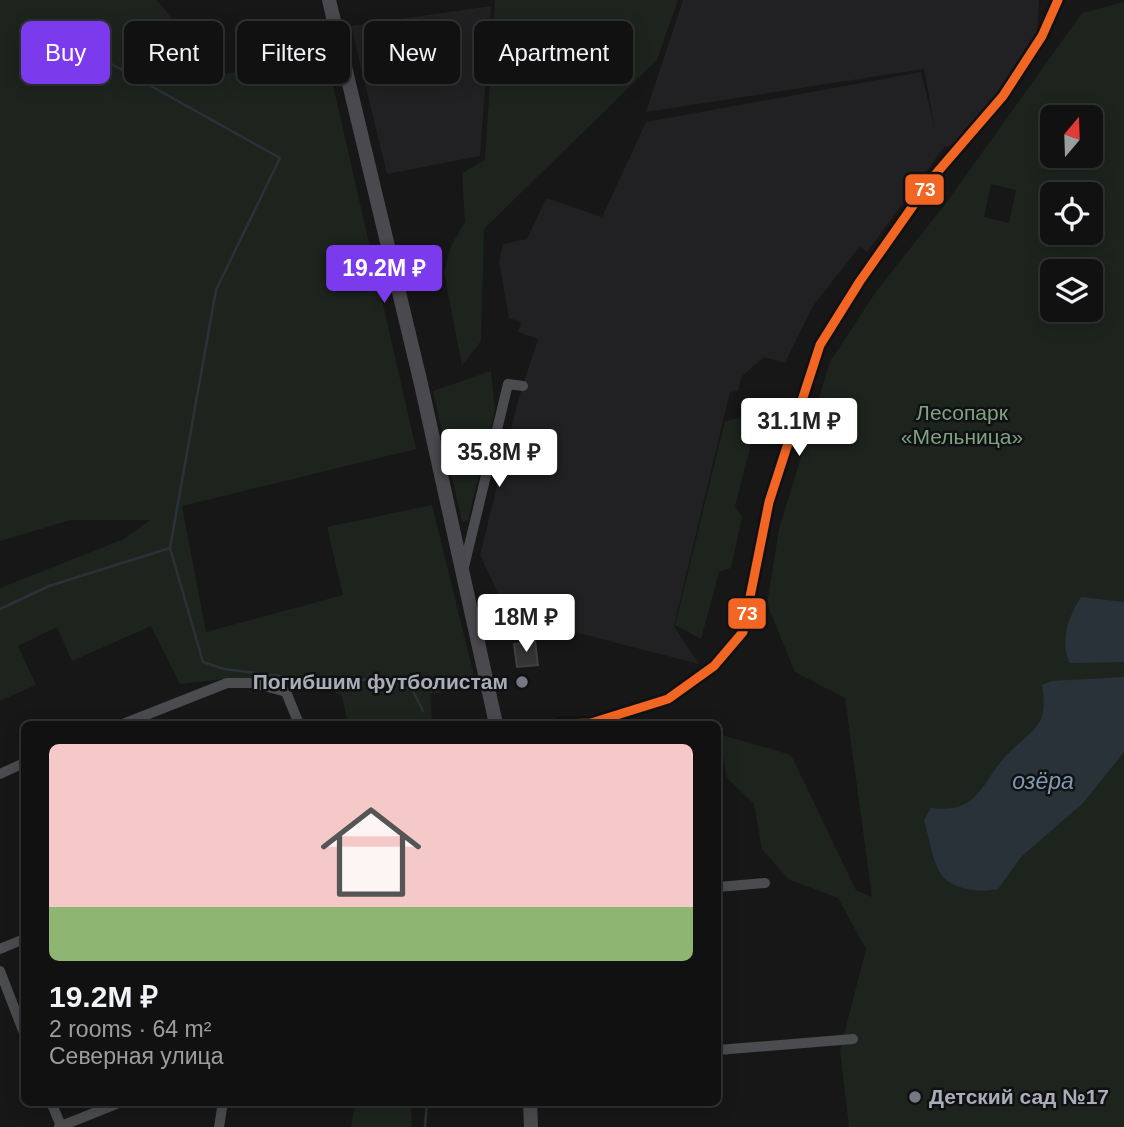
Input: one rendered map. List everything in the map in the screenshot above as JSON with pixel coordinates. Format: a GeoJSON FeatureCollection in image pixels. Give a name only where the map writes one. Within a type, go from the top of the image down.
{"type":"FeatureCollection","features":[{"type":"Feature","properties":{"kind":"main road"},"geometry":{"type":"LineString","coordinates":[[329,0],[421,384],[495,721]]}},
{"type":"Feature","properties":{"kind":"main road"},"geometry":{"type":"LineString","coordinates":[[530,1106],[531,1127]]}},
{"type":"Feature","properties":{"kind":"street"},"geometry":{"type":"LineString","coordinates":[[597,721],[668,699],[714,666],[743,632],[769,502],[820,345],[860,281],[934,177],[1003,96],[1042,36],[1058,0]]}},
{"type":"Feature","properties":{"kind":"street"},"geometry":{"type":"LineString","coordinates":[[463,573],[508,384],[523,386]]}},
{"type":"Feature","properties":{"kind":"street"},"geometry":{"type":"LineString","coordinates":[[131,721],[226,684],[240,683],[254,683],[286,692],[298,721]]}},
{"type":"Feature","properties":{"kind":"street"},"geometry":{"type":"LineString","coordinates":[[0,774],[21,764]]}},
{"type":"Feature","properties":{"kind":"street"},"geometry":{"type":"LineString","coordinates":[[721,887],[765,883]]}},
{"type":"Feature","properties":{"kind":"street"},"geometry":{"type":"LineString","coordinates":[[0,950],[21,940]]}},
{"type":"Feature","properties":{"kind":"street"},"geometry":{"type":"LineString","coordinates":[[0,971],[21,1025]]}},
{"type":"Feature","properties":{"kind":"street"},"geometry":{"type":"LineString","coordinates":[[721,1049],[853,1039]]}},
{"type":"Feature","properties":{"kind":"street"},"geometry":{"type":"LineString","coordinates":[[52,1106],[60,1127],[111,1106]]}},
{"type":"Feature","properties":{"kind":"street"},"geometry":{"type":"LineString","coordinates":[[219,1127],[222,1106]]}},
{"type":"Feature","properties":{"kind":"shaded area"},"geometry":{"type":"Polygon","coordinates":[[[683,0],[1039,0],[1037,33],[1001,91],[953,146],[945,146],[867,252],[860,246],[813,306],[785,363],[764,357],[742,376],[738,391],[730,392],[674,626],[699,664],[508,615],[480,555],[518,401],[538,339],[518,332],[521,322],[509,318],[499,261],[503,244],[527,239],[546,198],[602,217],[646,122],[921,72],[935,129],[924,69],[646,112],[683,0]]]}},
{"type":"Feature","properties":{"kind":"shaded area"},"geometry":{"type":"Polygon","coordinates":[[[491,6],[490,21],[474,21],[474,84],[485,84],[480,156],[387,174],[365,84],[460,84],[460,21],[386,21],[491,6]]]}},
{"type":"Feature","properties":{"kind":"shaded area"},"geometry":{"type":"Polygon","coordinates":[[[364,24],[364,79],[351,26],[364,24]]]}},
{"type":"Feature","properties":{"kind":"green space"},"geometry":{"type":"Polygon","coordinates":[[[0,0],[156,0],[172,21],[124,21],[124,84],[223,84],[223,74],[237,72],[237,84],[333,84],[416,449],[182,506],[206,632],[343,595],[327,527],[432,505],[477,688],[430,694],[432,721],[347,721],[342,696],[329,689],[295,689],[259,681],[223,679],[180,684],[151,626],[72,661],[57,627],[18,646],[36,685],[0,701],[0,588],[124,539],[150,520],[71,520],[0,541],[0,0]]]}},
{"type":"Feature","properties":{"kind":"green space"},"geometry":{"type":"Polygon","coordinates":[[[495,0],[678,0],[657,60],[633,83],[633,21],[494,21],[495,0]]]}},
{"type":"Feature","properties":{"kind":"green space","name":"Лесопарк «Мельница»"},"geometry":{"type":"Polygon","coordinates":[[[1124,2],[1124,1127],[849,1127],[840,1050],[866,949],[838,898],[788,879],[762,849],[754,804],[727,778],[721,735],[791,755],[856,890],[872,897],[845,698],[795,672],[767,604],[779,529],[830,362],[875,293],[946,203],[1082,13],[1124,2]],[[991,184],[984,217],[1009,223],[1016,190],[991,184]]]}},
{"type":"Feature","properties":{"kind":"green space"},"geometry":{"type":"Polygon","coordinates":[[[490,84],[632,84],[484,229],[481,341],[462,366],[444,272],[451,246],[465,222],[462,173],[485,160],[490,84]]]}},
{"type":"Feature","properties":{"kind":"green space"},"geometry":{"type":"Polygon","coordinates":[[[491,371],[495,410],[468,520],[462,522],[433,391],[491,371]]]}},
{"type":"Feature","properties":{"kind":"green space"},"geometry":{"type":"Polygon","coordinates":[[[759,414],[735,506],[742,517],[731,568],[719,572],[701,639],[675,625],[725,421],[759,414]]]}},
{"type":"Feature","properties":{"kind":"green space"},"geometry":{"type":"Polygon","coordinates":[[[355,1106],[411,1106],[412,1127],[351,1127],[355,1106]]]}},
{"type":"Feature","properties":{"kind":"water"},"geometry":{"type":"Polygon","coordinates":[[[1081,597],[1124,602],[1124,662],[1070,663],[1065,637],[1081,597]]]}},
{"type":"Feature","properties":{"kind":"water","name":"озёра"},"geometry":{"type":"Polygon","coordinates":[[[1124,677],[1124,752],[1083,803],[1021,857],[998,889],[982,891],[956,886],[942,876],[934,858],[924,820],[931,808],[947,809],[968,802],[1005,757],[1030,734],[1043,711],[1042,685],[1052,681],[1124,677]]]}},
{"type":"Feature","properties":{"kind":"building"},"geometry":{"type":"Polygon","coordinates":[[[535,641],[538,665],[517,667],[514,644],[535,641]]]}},
{"type":"Feature","properties":{"kind":"waterway"},"geometry":{"type":"LineString","coordinates":[[110,63],[280,158],[216,290],[170,548]]}},
{"type":"Feature","properties":{"kind":"waterway"},"geometry":{"type":"LineString","coordinates":[[0,609],[49,586],[170,548],[203,662],[224,669],[310,680],[346,683],[378,677],[412,689],[423,711]]}},
{"type":"Feature","properties":{"kind":"waterway"},"geometry":{"type":"LineString","coordinates":[[425,1127],[427,1106]]}},
{"type":"Feature","properties":{"kind":"transit line","name":"73"},"geometry":{"type":"LineString","coordinates":[[597,721],[668,699],[714,666],[743,632],[769,502],[820,345],[860,281],[934,176],[1003,96],[1042,36],[1058,0]]}},
{"type":"Feature","properties":{"kind":"place","name":"Погибшим футболистам"},"geometry":{"type":"Point","coordinates":[522,682]}},
{"type":"Feature","properties":{"kind":"place","name":"Детский сад №17"},"geometry":{"type":"Point","coordinates":[915,1097]}}]}
